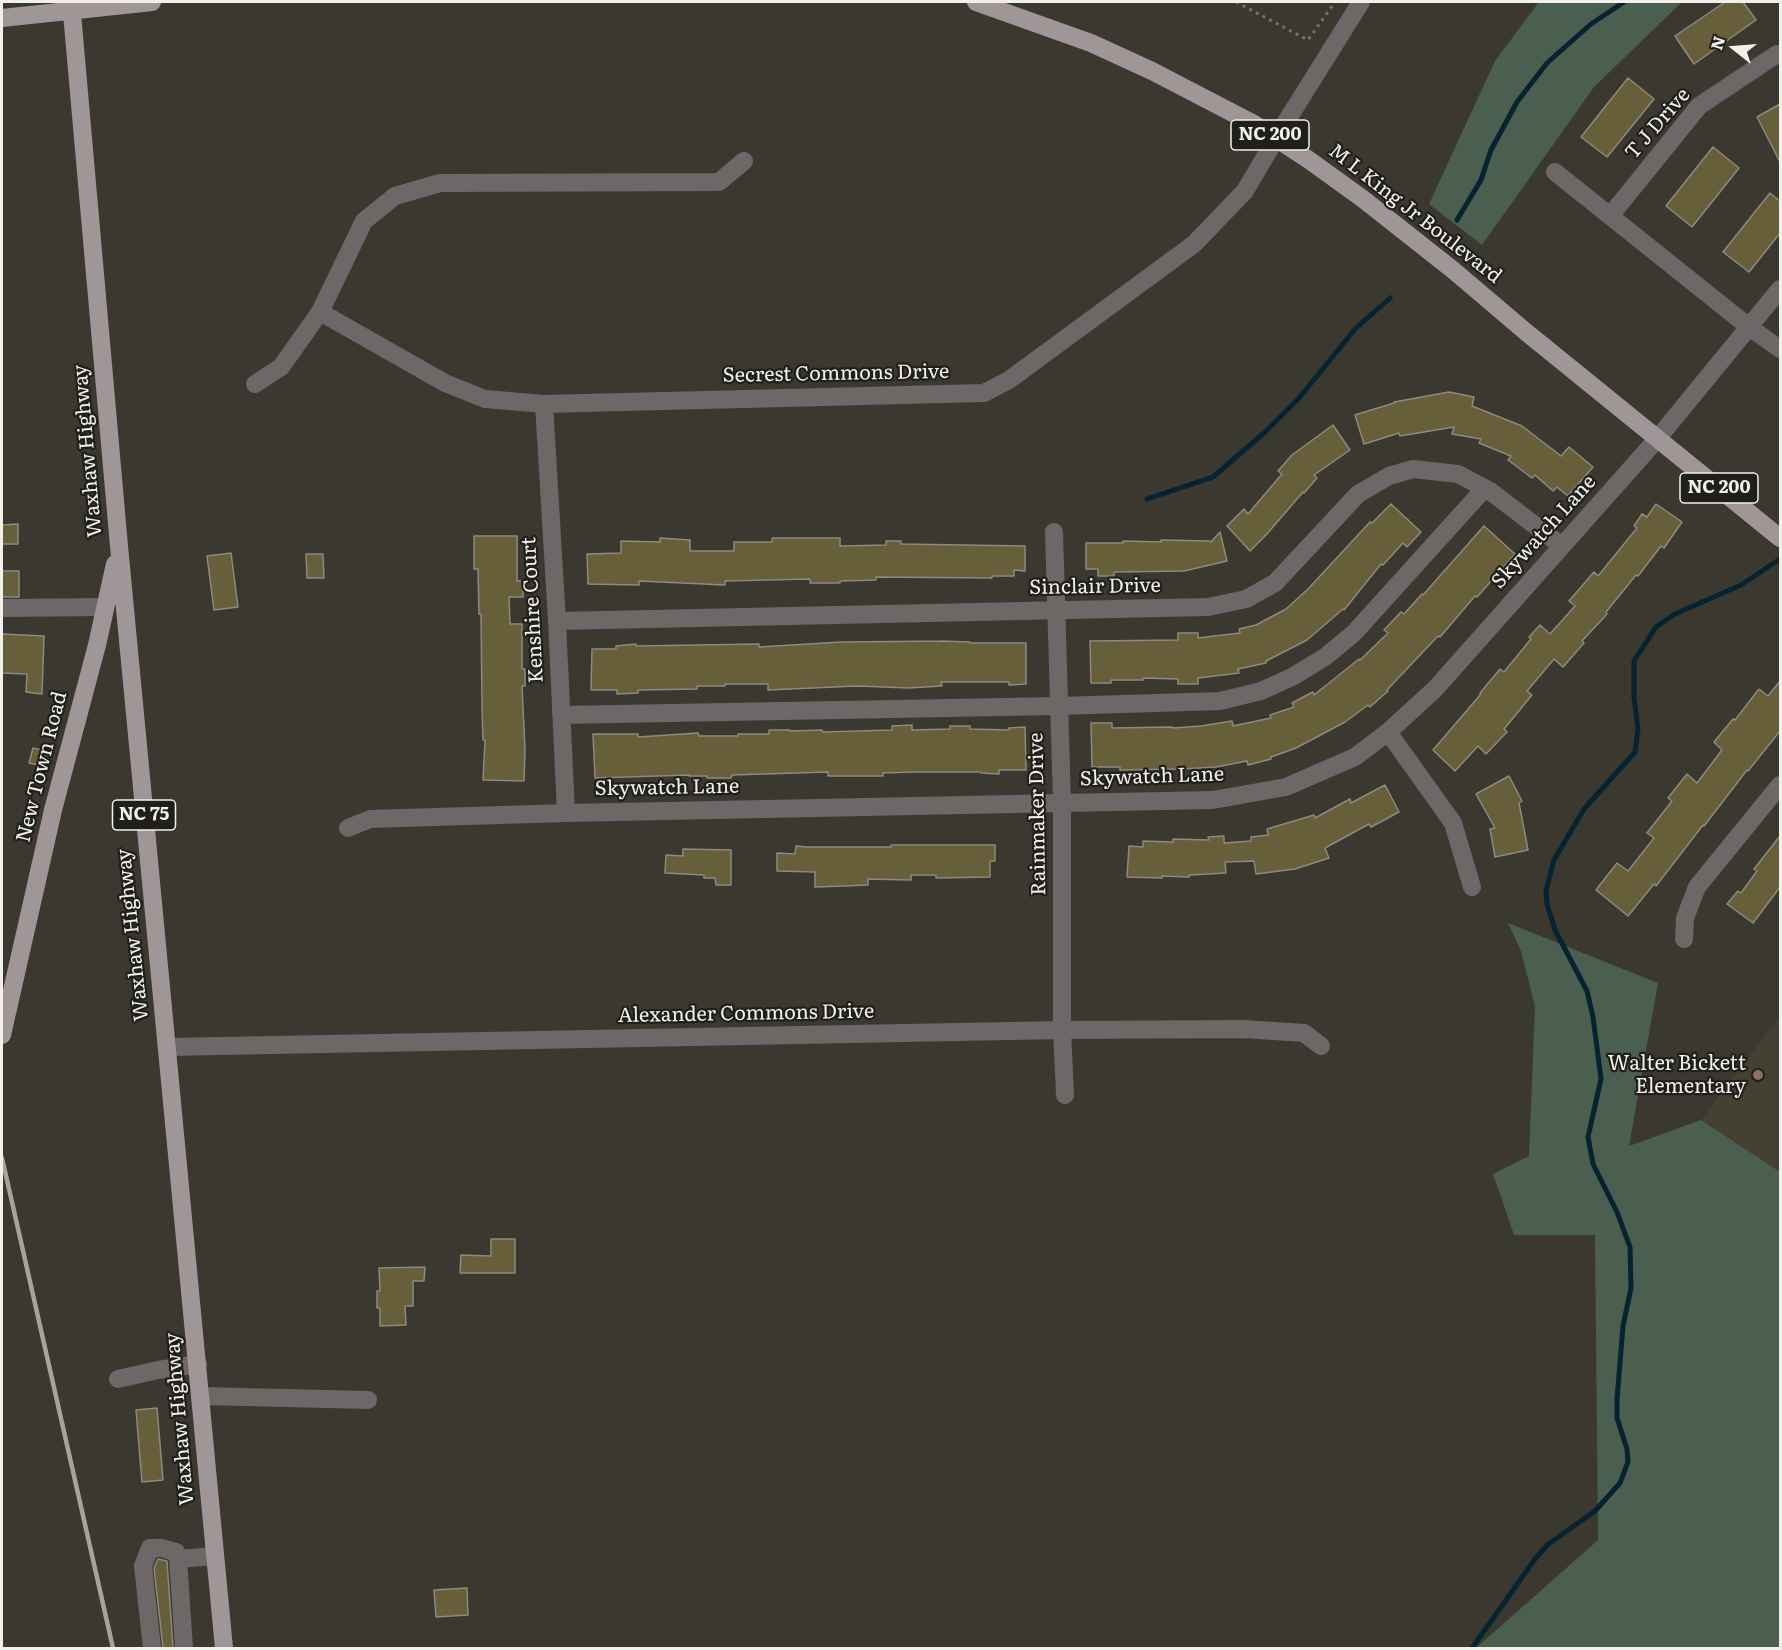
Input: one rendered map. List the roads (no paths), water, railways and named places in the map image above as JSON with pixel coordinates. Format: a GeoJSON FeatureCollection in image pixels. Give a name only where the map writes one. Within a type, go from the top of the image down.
{"type":"FeatureCollection","features":[{"type":"Feature","properties":{"kind":"main road","name":"Waxhaw Highway"},"geometry":{"type":"LineString","coordinates":[[71,2],[119,546],[224,1648]]}},
{"type":"Feature","properties":{"kind":"main road"},"geometry":{"type":"LineString","coordinates":[[5,17],[152,2]]}},
{"type":"Feature","properties":{"kind":"main road","name":"M L King Jr Boulevard"},"geometry":{"type":"LineString","coordinates":[[976,2],[1091,43],[1152,71],[1254,124],[1276,138],[1363,199],[1453,270],[1780,538]]}},
{"type":"Feature","properties":{"kind":"main road","name":"New Town Road"},"geometry":{"type":"LineString","coordinates":[[2,1035],[53,810],[119,546]]}},
{"type":"Feature","properties":{"kind":"street","name":"Secrest Commons Drive"},"geometry":{"type":"LineString","coordinates":[[320,312],[445,383],[485,399],[544,404],[984,393],[1009,380],[1194,244],[1245,191],[1361,2]]}},
{"type":"Feature","properties":{"kind":"street","name":"T J Drive"},"geometry":{"type":"LineString","coordinates":[[1610,216],[1699,105],[1780,54]]}},
{"type":"Feature","properties":{"kind":"street"},"geometry":{"type":"LineString","coordinates":[[255,384],[281,367],[320,312],[364,221],[395,196],[440,183],[719,182],[744,161]]}},
{"type":"Feature","properties":{"kind":"street"},"geometry":{"type":"LineString","coordinates":[[1555,172],[1749,327],[1780,349]]}},
{"type":"Feature","properties":{"kind":"street","name":"Skywatch Lane"},"geometry":{"type":"LineString","coordinates":[[348,828],[370,819],[1213,800],[1286,787],[1355,757],[1388,732],[1435,688],[1658,438],[1780,289]]}},
{"type":"Feature","properties":{"kind":"street","name":"Kenshire Court"},"geometry":{"type":"LineString","coordinates":[[544,404],[566,813]]}},
{"type":"Feature","properties":{"kind":"street","name":"Sinclair Drive"},"geometry":{"type":"LineString","coordinates":[[557,621],[1208,607],[1246,599],[1275,583],[1358,494],[1389,476],[1413,469],[1458,474],[1485,488],[1562,546]]}},
{"type":"Feature","properties":{"kind":"street"},"geometry":{"type":"LineString","coordinates":[[561,715],[1220,701],[1261,691],[1292,677],[1325,657],[1354,633],[1485,488]]}},
{"type":"Feature","properties":{"kind":"street","name":"Rainmaker Drive"},"geometry":{"type":"LineString","coordinates":[[1054,532],[1062,803],[1062,1030],[1065,1095]]}},
{"type":"Feature","properties":{"kind":"street"},"geometry":{"type":"LineString","coordinates":[[2,608],[105,608]]}},
{"type":"Feature","properties":{"kind":"street"},"geometry":{"type":"LineString","coordinates":[[1388,732],[1453,823],[1472,887]]}},
{"type":"Feature","properties":{"kind":"street"},"geometry":{"type":"LineString","coordinates":[[1684,939],[1685,918],[1697,887],[1780,785]]}},
{"type":"Feature","properties":{"kind":"street","name":"Alexander Commons Drive"},"geometry":{"type":"LineString","coordinates":[[167,1047],[1062,1030],[1253,1030],[1304,1033],[1321,1046]]}},
{"type":"Feature","properties":{"kind":"street"},"geometry":{"type":"LineString","coordinates":[[118,1379],[198,1364]]}},
{"type":"Feature","properties":{"kind":"street"},"geometry":{"type":"LineString","coordinates":[[201,1396],[368,1401]]}},
{"type":"Feature","properties":{"kind":"street"},"geometry":{"type":"LineString","coordinates":[[152,1648],[143,1566],[150,1548],[176,1552],[184,1648]]}},
{"type":"Feature","properties":{"kind":"street"},"geometry":{"type":"LineString","coordinates":[[178,1559],[215,1556]]}},
{"type":"Feature","properties":{"kind":"waterway"},"geometry":{"type":"LineString","coordinates":[[1457,220],[1481,180],[1491,150],[1517,102],[1547,63],[1591,24],[1624,2]]}},
{"type":"Feature","properties":{"kind":"waterway"},"geometry":{"type":"LineString","coordinates":[[1147,499],[1213,477],[1264,433],[1299,398],[1356,328],[1390,298]]}},
{"type":"Feature","properties":{"kind":"waterway"},"geometry":{"type":"LineString","coordinates":[[1472,1648],[1535,1559],[1547,1545],[1595,1511],[1620,1483],[1628,1462],[1627,1449],[1617,1418],[1617,1399],[1623,1326],[1631,1288],[1630,1247],[1617,1212],[1593,1164],[1588,1137],[1601,1079],[1593,1017],[1587,991],[1555,930],[1547,904],[1546,891],[1554,860],[1584,809],[1635,752],[1638,729],[1634,698],[1634,661],[1656,627],[1675,614],[1741,585],[1780,559]]}},
{"type":"Feature","properties":{"kind":"railway"},"geometry":{"type":"LineString","coordinates":[[2,1158],[113,1648]]}},
{"type":"Feature","properties":{"kind":"place","name":"Walter Bickett Elementary"},"geometry":{"type":"Point","coordinates":[1758,1075]}}]}
